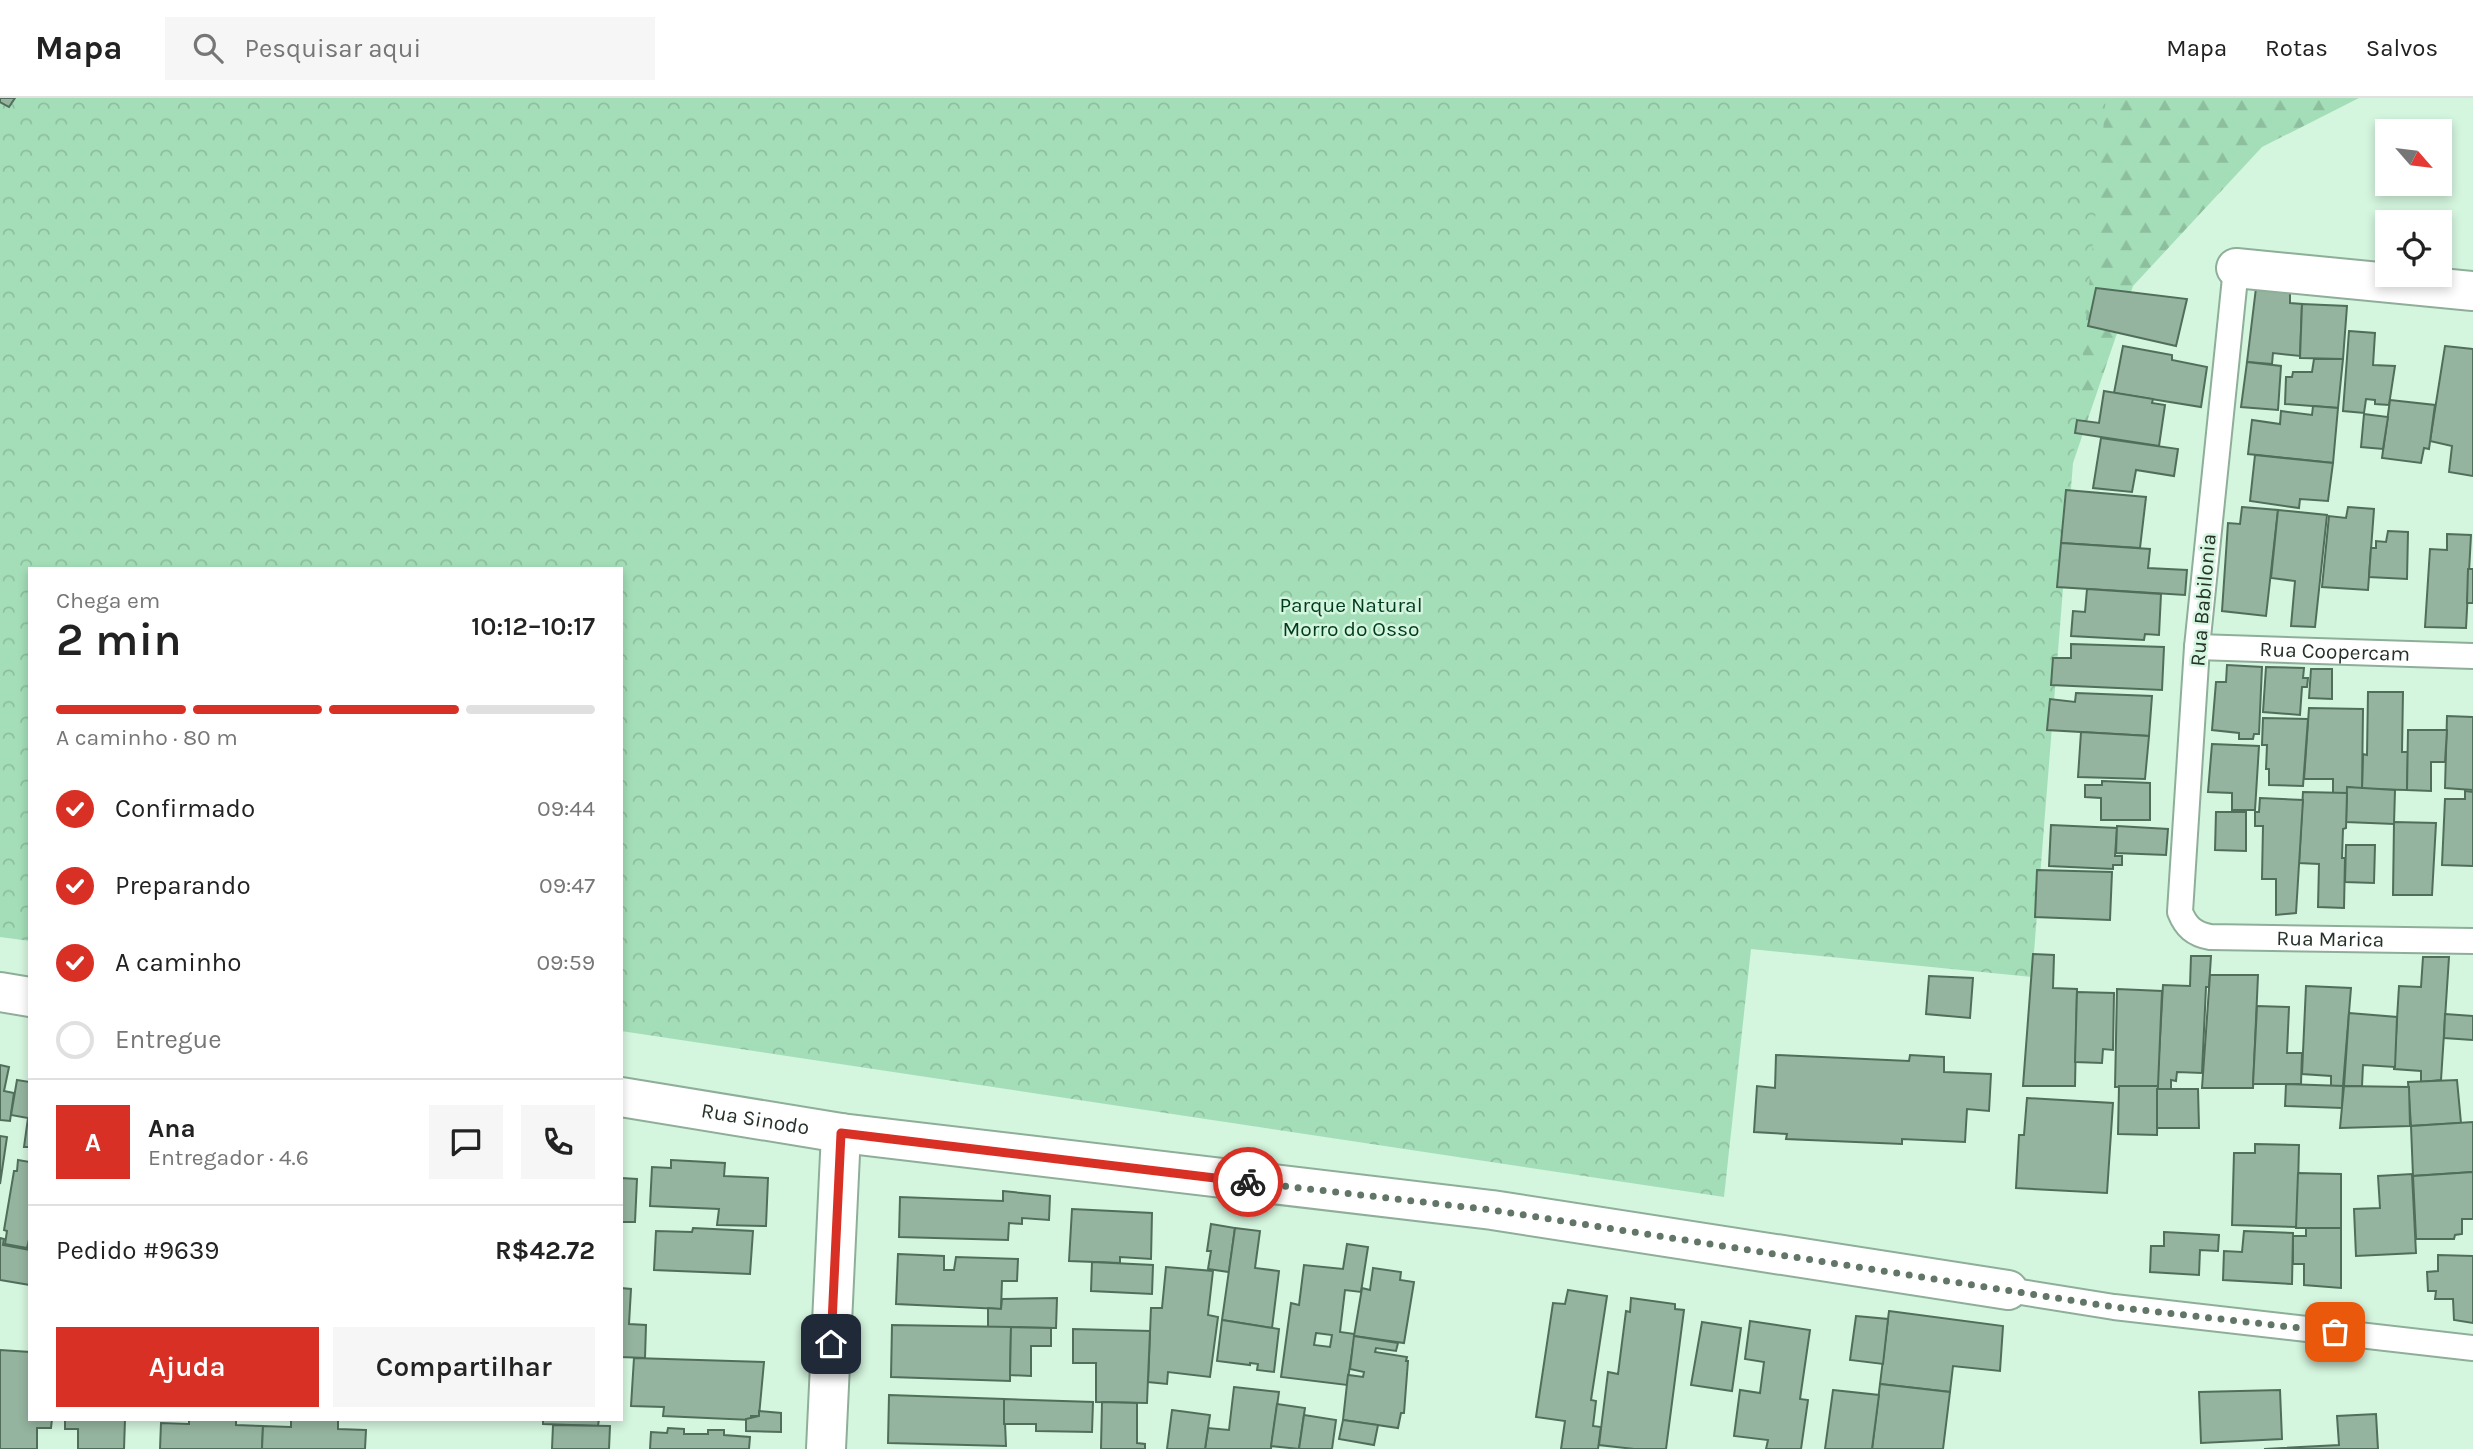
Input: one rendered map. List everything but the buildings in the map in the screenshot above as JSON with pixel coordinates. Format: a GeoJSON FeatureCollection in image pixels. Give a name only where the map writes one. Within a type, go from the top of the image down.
{"type":"FeatureCollection","features":[{"type":"Feature","properties":{"kind":"street"},"geometry":{"type":"LineString","coordinates":[[2236,268],[2473,290]]}},
{"type":"Feature","properties":{"kind":"street"},"geometry":{"type":"LineString","coordinates":[[0,992],[28,997]]}},
{"type":"Feature","properties":{"kind":"street","name":"Rua Sinodo"},"geometry":{"type":"LineString","coordinates":[[623,1097],[841,1133],[1492,1210],[2008,1290]]}},
{"type":"Feature","properties":{"kind":"street"},"geometry":{"type":"LineString","coordinates":[[826,1449],[841,1133]]}},
{"type":"Feature","properties":{"kind":"lane","name":"Rua Babilonia"},"geometry":{"type":"LineString","coordinates":[[2190,930],[2180,912],[2197,647],[2236,268]]}},
{"type":"Feature","properties":{"kind":"lane","name":"Rua Coopercam"},"geometry":{"type":"LineString","coordinates":[[2197,647],[2473,656]]}},
{"type":"Feature","properties":{"kind":"lane","name":"Rua Marica"},"geometry":{"type":"LineString","coordinates":[[2190,930],[2200,936],[2210,937],[2473,941]]}},
{"type":"Feature","properties":{"kind":"lane","name":"Rua Sinodo"},"geometry":{"type":"LineString","coordinates":[[2008,1290],[2114,1307],[2473,1348]]}},
{"type":"Feature","properties":{"kind":"green space","name":"Parque Natural Morro do Osso"},"geometry":{"type":"Polygon","coordinates":[[[0,98],[2106,98],[2073,463],[2032,977],[1751,949],[1724,1197],[623,1031],[623,567],[28,567],[28,941],[0,937],[0,98]]]}},
{"type":"Feature","properties":{"kind":"green space"},"geometry":{"type":"Polygon","coordinates":[[[1926,98],[2359,98],[2262,147],[2133,286],[2073,463],[1926,98]]]}},
{"type":"Feature","properties":{"kind":"way so far"},"geometry":{"type":"LineString","coordinates":[[1248,1182],[1492,1210],[2114,1307],[2335,1332]]}},
{"type":"Feature","properties":{"kind":"route"},"geometry":{"type":"LineString","coordinates":[[831,1344],[841,1133],[1248,1182]]}}]}
